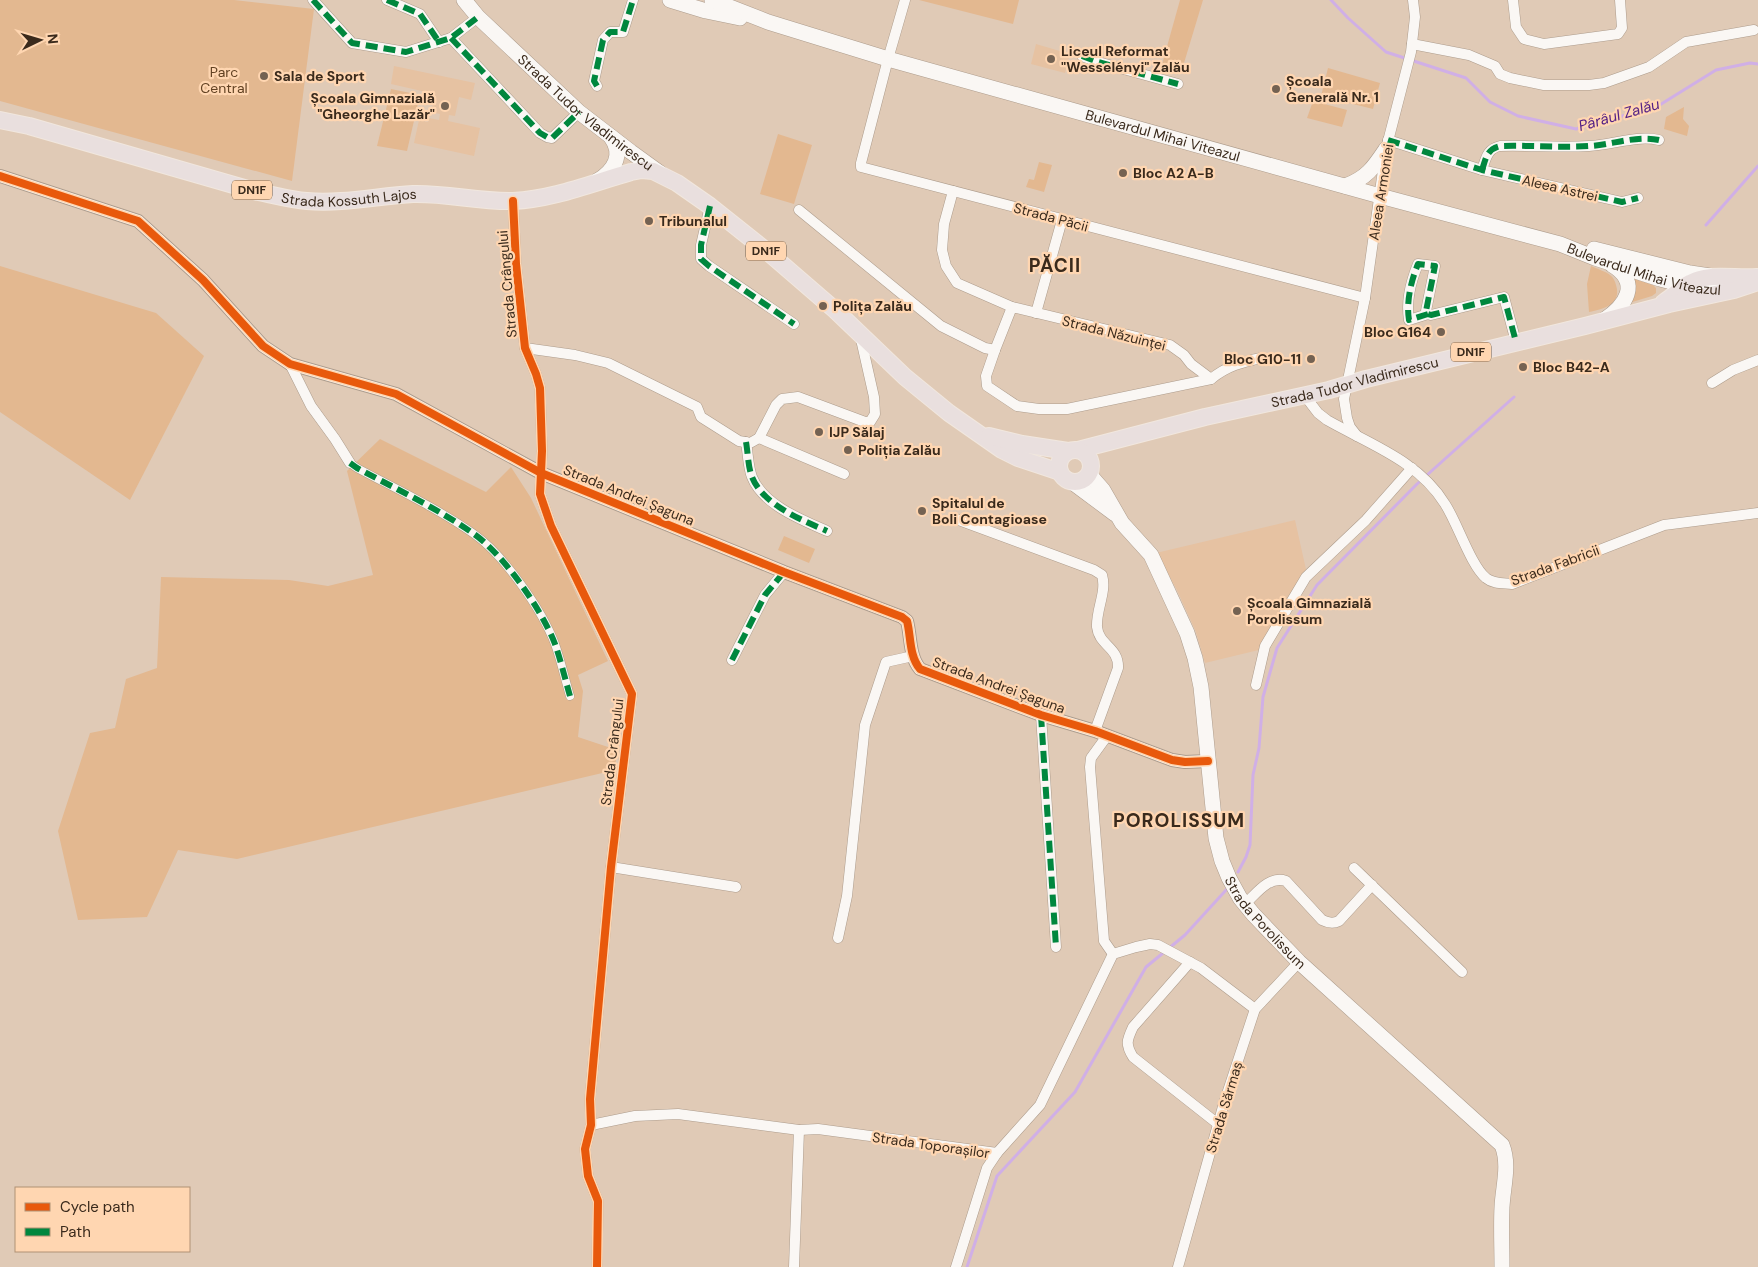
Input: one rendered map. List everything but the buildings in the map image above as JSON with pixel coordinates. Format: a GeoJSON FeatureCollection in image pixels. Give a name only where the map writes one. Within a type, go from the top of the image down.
{"type":"FeatureCollection","features":[{"type":"Feature","properties":{"kind":"main road","name":"Strada Tudor Vladimirescu"},"geometry":{"type":"LineString","coordinates":[[464,0],[478,17],[579,112],[630,152],[710,206],[802,281],[916,387],[993,445],[1018,458],[1066,477]]}},
{"type":"Feature","properties":{"kind":"main road","name":"Bulevardul Mihai Viteazul"},"geometry":{"type":"LineString","coordinates":[[670,0],[721,14],[768,22]]}},
{"type":"Feature","properties":{"kind":"main road","name":"Bulevardul Mihai Viteazul"},"geometry":{"type":"LineString","coordinates":[[712,0],[768,22],[888,59],[1560,244],[1599,250],[1675,270],[1713,277],[1758,277]]}},
{"type":"Feature","properties":{"kind":"main road","name":"Strada Kossuth Lajos"},"geometry":{"type":"LineString","coordinates":[[4,120],[258,192],[293,200],[339,200],[414,194],[513,201],[546,196],[588,186],[642,170],[653,171],[666,176]]}},
{"type":"Feature","properties":{"kind":"main road","name":"Strada Kossuth Lajos"},"geometry":{"type":"LineString","coordinates":[[588,186],[608,173],[616,163],[617,151],[611,138]]}},
{"type":"Feature","properties":{"kind":"main road"},"geometry":{"type":"LineString","coordinates":[[1345,186],[1357,182],[1367,175],[1387,144]]}},
{"type":"Feature","properties":{"kind":"main road","name":"Strada Kossuth Lajos"},"geometry":{"type":"LineString","coordinates":[[619,176],[631,171],[636,165],[635,158],[630,152]]}},
{"type":"Feature","properties":{"kind":"main road","name":"Bulevardul Mihai Viteazul"},"geometry":{"type":"LineString","coordinates":[[1560,244],[1609,263],[1682,287],[1734,290],[1758,282]]}},
{"type":"Feature","properties":{"kind":"main road"},"geometry":{"type":"LineString","coordinates":[[1604,320],[1625,302],[1628,286],[1626,278],[1619,269],[1609,263]]}},
{"type":"Feature","properties":{"kind":"main road"},"geometry":{"type":"LineString","coordinates":[[1675,270],[1681,275],[1682,287]]}},
{"type":"Feature","properties":{"kind":"main road","name":"Strada Tudor Vladimirescu"},"geometry":{"type":"LineString","coordinates":[[1651,308],[1670,299],[1682,287],[1694,281],[1713,277]]}},
{"type":"Feature","properties":{"kind":"main road","name":"Strada Tudor Vladimirescu"},"geometry":{"type":"LineString","coordinates":[[968,427],[989,436],[1012,442],[1073,450],[1117,441],[1206,417],[1305,396],[1651,308],[1734,290]]}},
{"type":"Feature","properties":{"kind":"main road"},"geometry":{"type":"LineString","coordinates":[[1090,471],[1091,464],[1087,455],[1073,450],[1061,458],[1059,468],[1066,477],[1082,480],[1117,441]]}},
{"type":"Feature","properties":{"kind":"main road","name":"Strada Porolissum"},"geometry":{"type":"LineString","coordinates":[[1090,471],[1106,493],[1116,514],[1130,533],[1151,555],[1195,658],[1201,687],[1219,850],[1229,878],[1253,914],[1299,962],[1502,1144],[1506,1163],[1502,1207],[1502,1267]]}},
{"type":"Feature","properties":{"kind":"main road","name":"Strada Porolissum"},"geometry":{"type":"LineString","coordinates":[[1066,477],[1116,514]]}},
{"type":"Feature","properties":{"kind":"street"},"geometry":{"type":"LineString","coordinates":[[313,0],[352,43],[406,52],[451,38],[478,17]]}},
{"type":"Feature","properties":{"kind":"street"},"geometry":{"type":"LineString","coordinates":[[387,0],[420,14],[439,42]]}},
{"type":"Feature","properties":{"kind":"street"},"geometry":{"type":"LineString","coordinates":[[597,86],[594,81],[603,40],[610,32],[622,32],[633,0]]}},
{"type":"Feature","properties":{"kind":"street","name":"Strada Păcii"},"geometry":{"type":"LineString","coordinates":[[905,0],[861,163],[862,167],[1365,298]]}},
{"type":"Feature","properties":{"kind":"street","name":"Aleea Armoniei"},"geometry":{"type":"LineString","coordinates":[[1347,384],[1365,298],[1387,144],[1411,48],[1415,17],[1413,0]]}},
{"type":"Feature","properties":{"kind":"street"},"geometry":{"type":"LineString","coordinates":[[1513,0],[1516,27],[1524,39],[1544,44],[1618,34],[1622,28],[1620,0]]}},
{"type":"Feature","properties":{"kind":"street"},"geometry":{"type":"LineString","coordinates":[[1411,48],[1469,55],[1495,66],[1500,74],[1510,78],[1544,85],[1589,85],[1604,83],[1649,67],[1686,42],[1754,30]]}},
{"type":"Feature","properties":{"kind":"street"},"geometry":{"type":"LineString","coordinates":[[451,38],[540,133],[547,138],[552,138],[579,112]]}},
{"type":"Feature","properties":{"kind":"street"},"geometry":{"type":"LineString","coordinates":[[1082,56],[1178,84]]}},
{"type":"Feature","properties":{"kind":"street"},"geometry":{"type":"LineString","coordinates":[[1482,170],[1488,151],[1500,146],[1591,146],[1646,139],[1659,140]]}},
{"type":"Feature","properties":{"kind":"street","name":"Aleea Astrei"},"geometry":{"type":"LineString","coordinates":[[1387,144],[1482,170],[1622,202],[1638,198]]}},
{"type":"Feature","properties":{"kind":"street","name":"Strada Andrei Șaguna"},"geometry":{"type":"LineString","coordinates":[[0,176],[138,221],[203,280],[263,346],[290,364],[396,394],[541,473],[784,572],[902,617],[907,621],[913,656],[920,669],[1041,716],[1101,734],[1172,760],[1185,762],[1208,761]]}},
{"type":"Feature","properties":{"kind":"street","name":"Strada Năzuinței"},"geometry":{"type":"LineString","coordinates":[[953,191],[944,224],[942,250],[946,266],[957,283],[1036,314],[1170,345],[1211,379]]}},
{"type":"Feature","properties":{"kind":"street","name":"Strada Crângului"},"geometry":{"type":"LineString","coordinates":[[513,201],[516,264],[525,348],[540,388],[542,451],[540,494],[551,526],[632,694],[611,867],[590,1098],[591,1125],[585,1149],[588,1176],[598,1201],[597,1267]]}},
{"type":"Feature","properties":{"kind":"street"},"geometry":{"type":"LineString","coordinates":[[710,206],[701,245],[702,259],[709,266],[794,324]]}},
{"type":"Feature","properties":{"kind":"street"},"geometry":{"type":"LineString","coordinates":[[799,210],[941,326],[985,348],[995,350]]}},
{"type":"Feature","properties":{"kind":"street"},"geometry":{"type":"LineString","coordinates":[[1036,314],[1062,220]]}},
{"type":"Feature","properties":{"kind":"street"},"geometry":{"type":"LineString","coordinates":[[1428,314],[1426,311],[1435,266],[1418,264],[1414,275],[1408,310],[1409,320],[1504,297],[1516,342]]}},
{"type":"Feature","properties":{"kind":"street"},"geometry":{"type":"LineString","coordinates":[[1012,306],[985,380],[987,386],[1018,406],[1039,409],[1067,409],[1211,379],[1237,363],[1261,358]]}},
{"type":"Feature","properties":{"kind":"street"},"geometry":{"type":"LineString","coordinates":[[525,348],[608,362],[697,407],[701,417],[739,441],[750,443],[759,438],[776,405],[782,400],[798,397],[865,422],[870,422],[875,414],[874,397],[860,334]]}},
{"type":"Feature","properties":{"kind":"street"},"geometry":{"type":"LineString","coordinates":[[1712,382],[1733,370],[1758,360]]}},
{"type":"Feature","properties":{"kind":"street"},"geometry":{"type":"LineString","coordinates":[[290,364],[310,406],[335,438],[350,463],[420,501],[475,535],[502,560],[532,600],[554,643],[570,696]]}},
{"type":"Feature","properties":{"kind":"street"},"geometry":{"type":"LineString","coordinates":[[1347,384],[1344,408],[1350,428],[1357,437]]}},
{"type":"Feature","properties":{"kind":"street","name":"Strada Fabricii"},"geometry":{"type":"LineString","coordinates":[[1305,396],[1318,413],[1327,420],[1415,470],[1431,484],[1446,504],[1477,566],[1486,578],[1495,583],[1512,584],[1664,525],[1758,513]]}},
{"type":"Feature","properties":{"kind":"street"},"geometry":{"type":"LineString","coordinates":[[759,438],[844,474]]}},
{"type":"Feature","properties":{"kind":"street"},"geometry":{"type":"LineString","coordinates":[[746,442],[751,476],[761,492],[790,514],[827,531]]}},
{"type":"Feature","properties":{"kind":"street"},"geometry":{"type":"LineString","coordinates":[[1256,685],[1266,646],[1306,577],[1415,470]]}},
{"type":"Feature","properties":{"kind":"street"},"geometry":{"type":"LineString","coordinates":[[956,519],[1094,570],[1102,575],[1104,582],[1097,626],[1100,638],[1116,655],[1118,660],[1118,668],[1101,734],[1090,767],[1104,940],[1113,954],[1150,944],[1158,945],[1201,968],[1255,1009]]}},
{"type":"Feature","properties":{"kind":"street"},"geometry":{"type":"LineString","coordinates":[[732,660],[764,595],[784,572]]}},
{"type":"Feature","properties":{"kind":"street"},"geometry":{"type":"LineString","coordinates":[[838,938],[847,896],[865,725],[886,662],[913,656]]}},
{"type":"Feature","properties":{"kind":"street"},"geometry":{"type":"LineString","coordinates":[[1041,716],[1056,947]]}},
{"type":"Feature","properties":{"kind":"street"},"geometry":{"type":"LineString","coordinates":[[611,867],[736,887]]}},
{"type":"Feature","properties":{"kind":"street"},"geometry":{"type":"LineString","coordinates":[[1354,868],[1462,972]]}},
{"type":"Feature","properties":{"kind":"street"},"geometry":{"type":"LineString","coordinates":[[1245,904],[1268,883],[1274,880],[1282,880],[1286,881],[1322,920],[1332,923],[1339,921],[1372,885]]}},
{"type":"Feature","properties":{"kind":"street","name":"Strada Toporașilor"},"geometry":{"type":"LineString","coordinates":[[591,1125],[635,1116],[678,1114],[997,1153],[1040,1105],[1113,954]]}},
{"type":"Feature","properties":{"kind":"street"},"geometry":{"type":"LineString","coordinates":[[1190,962],[1133,1027],[1127,1039],[1128,1048],[1133,1057],[1218,1124]]}},
{"type":"Feature","properties":{"kind":"street","name":"Strada Sărmaș"},"geometry":{"type":"LineString","coordinates":[[1178,1267],[1218,1124],[1255,1009],[1299,962]]}},
{"type":"Feature","properties":{"kind":"street"},"geometry":{"type":"LineString","coordinates":[[794,1267],[799,1130]]}},
{"type":"Feature","properties":{"kind":"street"},"geometry":{"type":"LineString","coordinates":[[956,1267],[987,1168],[997,1153]]}},
{"type":"Feature","properties":{"kind":"shaded area","name":"Liceul Reformat \"Wesselényi\" Zalău"},"geometry":{"type":"Polygon","coordinates":[[[1036,44],[1070,54],[1065,73],[1031,64],[1036,44]]]}},
{"type":"Feature","properties":{"kind":"shaded area","name":"Școala Gimnazială \"Gheorghe Lazăr\""},"geometry":{"type":"Polygon","coordinates":[[[394,66],[475,83],[471,100],[459,97],[455,116],[449,115],[448,121],[480,128],[474,156],[414,143],[419,120],[428,122],[429,118],[439,120],[440,114],[431,112],[435,94],[391,84],[394,66]]]}},
{"type":"Feature","properties":{"kind":"shaded area","name":"Școala Gimnazială Porolissum"},"geometry":{"type":"Polygon","coordinates":[[[1295,520],[1307,574],[1267,648],[1205,663],[1196,632],[1177,590],[1156,553],[1295,520]]]}},
{"type":"Feature","properties":{"kind":"green space","name":"Parc Central"},"geometry":{"type":"Polygon","coordinates":[[[0,0],[234,0],[314,9],[292,181],[0,101],[0,0]]]}},
{"type":"Feature","properties":{"kind":"green space"},"geometry":{"type":"Polygon","coordinates":[[[919,0],[1019,0],[1013,24],[919,0]]]}},
{"type":"Feature","properties":{"kind":"green space"},"geometry":{"type":"Polygon","coordinates":[[[1180,0],[1203,0],[1181,73],[1161,68],[1180,0]]]}},
{"type":"Feature","properties":{"kind":"green space"},"geometry":{"type":"Polygon","coordinates":[[[1328,68],[1380,83],[1373,109],[1321,96],[1328,68]]]}},
{"type":"Feature","properties":{"kind":"green space"},"geometry":{"type":"Polygon","coordinates":[[[391,89],[420,95],[407,151],[377,146],[391,89]]]}},
{"type":"Feature","properties":{"kind":"green space"},"geometry":{"type":"Polygon","coordinates":[[[1313,101],[1347,110],[1342,127],[1307,118],[1313,101]]]}},
{"type":"Feature","properties":{"kind":"green space"},"geometry":{"type":"Polygon","coordinates":[[[1684,107],[1683,119],[1689,126],[1687,136],[1664,129],[1666,117],[1684,107]]]}},
{"type":"Feature","properties":{"kind":"green space"},"geometry":{"type":"Polygon","coordinates":[[[778,134],[812,145],[794,204],[760,194],[778,134]]]}},
{"type":"Feature","properties":{"kind":"green space"},"geometry":{"type":"Polygon","coordinates":[[[1039,162],[1052,165],[1044,192],[1026,187],[1029,179],[1034,180],[1039,162]]]}},
{"type":"Feature","properties":{"kind":"green space"},"geometry":{"type":"Polygon","coordinates":[[[0,266],[156,313],[204,356],[130,500],[0,412],[0,266]]]}},
{"type":"Feature","properties":{"kind":"green space"},"geometry":{"type":"Polygon","coordinates":[[[1591,266],[1611,276],[1617,291],[1614,301],[1606,307],[1589,312],[1587,284],[1591,266]]]}},
{"type":"Feature","properties":{"kind":"green space"},"geometry":{"type":"Polygon","coordinates":[[[1629,277],[1653,285],[1656,288],[1656,293],[1629,303],[1629,277]]]}},
{"type":"Feature","properties":{"kind":"green space"},"geometry":{"type":"Polygon","coordinates":[[[380,439],[486,492],[511,467],[531,498],[608,661],[578,675],[583,691],[578,737],[617,750],[615,770],[237,859],[178,850],[147,917],[78,920],[58,831],[90,733],[115,728],[126,679],[157,668],[161,577],[289,580],[328,586],[373,575],[347,471],[380,439]]]}},
{"type":"Feature","properties":{"kind":"green space"},"geometry":{"type":"Polygon","coordinates":[[[784,536],[815,549],[809,563],[778,550],[784,536]]]}},
{"type":"Feature","properties":{"kind":"waterway","name":"Pârâul Zalău"},"geometry":{"type":"LineString","coordinates":[[1331,0],[1386,52],[1466,78],[1490,102],[1518,116],[1576,129],[1658,106],[1716,70],[1750,63],[1758,64]]}},
{"type":"Feature","properties":{"kind":"waterway"},"geometry":{"type":"LineString","coordinates":[[1706,225],[1758,166]]}},
{"type":"Feature","properties":{"kind":"waterway"},"geometry":{"type":"LineString","coordinates":[[1238,872],[1250,845],[1253,775],[1259,748],[1263,697],[1277,648],[1317,585],[1417,484],[1514,397]]}},
{"type":"Feature","properties":{"kind":"waterway"},"geometry":{"type":"LineString","coordinates":[[967,1267],[997,1176],[1075,1092],[1146,967],[1185,935],[1227,889]]}},
{"type":"Feature","properties":{"kind":"marked path"},"geometry":{"type":"LineString","coordinates":[[313,0],[352,43],[406,52],[451,38],[478,17]]}},
{"type":"Feature","properties":{"kind":"marked path"},"geometry":{"type":"LineString","coordinates":[[387,0],[420,14],[439,42]]}},
{"type":"Feature","properties":{"kind":"marked path"},"geometry":{"type":"LineString","coordinates":[[597,86],[594,81],[603,40],[610,32],[623,32],[633,0]]}},
{"type":"Feature","properties":{"kind":"marked path"},"geometry":{"type":"LineString","coordinates":[[451,38],[540,133],[552,138],[579,112]]}},
{"type":"Feature","properties":{"kind":"marked path"},"geometry":{"type":"LineString","coordinates":[[1082,56],[1178,84]]}},
{"type":"Feature","properties":{"kind":"marked path"},"geometry":{"type":"LineString","coordinates":[[1482,170],[1486,158],[1492,149],[1500,146],[1578,147],[1642,139],[1659,140]]}},
{"type":"Feature","properties":{"kind":"marked path"},"geometry":{"type":"LineString","coordinates":[[1388,140],[1482,170],[1622,202],[1638,198]]}},
{"type":"Feature","properties":{"kind":"marked path"},"geometry":{"type":"LineString","coordinates":[[710,206],[701,245],[701,259],[794,324]]}},
{"type":"Feature","properties":{"kind":"marked path"},"geometry":{"type":"LineString","coordinates":[[1428,314],[1409,320],[1410,292],[1418,264],[1435,266],[1426,311],[1428,314],[1431,315],[1504,297],[1516,342]]}},
{"type":"Feature","properties":{"kind":"marked path"},"geometry":{"type":"LineString","coordinates":[[746,442],[752,477],[757,487],[765,496],[784,510],[827,531]]}},
{"type":"Feature","properties":{"kind":"marked path"},"geometry":{"type":"LineString","coordinates":[[350,463],[431,507],[486,543],[521,584],[541,615],[555,644],[570,696]]}},
{"type":"Feature","properties":{"kind":"marked path"},"geometry":{"type":"LineString","coordinates":[[732,660],[765,595],[784,572]]}},
{"type":"Feature","properties":{"kind":"marked path"},"geometry":{"type":"LineString","coordinates":[[1041,715],[1056,947]]}},
{"type":"Feature","properties":{"kind":"cycle path"},"geometry":{"type":"LineString","coordinates":[[0,176],[138,221],[203,280],[263,346],[290,364],[396,394],[541,473],[784,572],[902,617],[907,621],[912,652],[920,669],[1041,715],[1095,731],[1172,760],[1185,762],[1208,761]]}},
{"type":"Feature","properties":{"kind":"cycle path"},"geometry":{"type":"LineString","coordinates":[[513,201],[516,264],[525,348],[540,388],[542,451],[540,494],[551,526],[632,694],[611,867],[590,1099],[591,1125],[585,1149],[588,1176],[598,1201],[597,1267]]}},
{"type":"Feature","properties":{"kind":"place","name":"Liceul Reformat \"Wesselényi\" Zalău"},"geometry":{"type":"Point","coordinates":[1051,59]}},
{"type":"Feature","properties":{"kind":"place","name":"Sala de Sport"},"geometry":{"type":"Point","coordinates":[264,76]}},
{"type":"Feature","properties":{"kind":"place","name":"Școala Generală Nr. 1"},"geometry":{"type":"Point","coordinates":[1276,89]}},
{"type":"Feature","properties":{"kind":"place","name":"Școala Gimnazială \"Gheorghe Lazăr\""},"geometry":{"type":"Point","coordinates":[445,106]}},
{"type":"Feature","properties":{"kind":"place","name":"Bloc A2 A-B"},"geometry":{"type":"Point","coordinates":[1123,173]}},
{"type":"Feature","properties":{"kind":"place","name":"Tribunalul"},"geometry":{"type":"Point","coordinates":[649,221]}},
{"type":"Feature","properties":{"kind":"place","name":"Polița Zalău"},"geometry":{"type":"Point","coordinates":[823,306]}},
{"type":"Feature","properties":{"kind":"place","name":"Bloc G164"},"geometry":{"type":"Point","coordinates":[1441,332]}},
{"type":"Feature","properties":{"kind":"place","name":"Bloc G10-11"},"geometry":{"type":"Point","coordinates":[1311,359]}},
{"type":"Feature","properties":{"kind":"place","name":"Bloc B42-A"},"geometry":{"type":"Point","coordinates":[1523,367]}},
{"type":"Feature","properties":{"kind":"place","name":"IJP Sălaj"},"geometry":{"type":"Point","coordinates":[819,432]}},
{"type":"Feature","properties":{"kind":"place","name":"Poliția Zalău"},"geometry":{"type":"Point","coordinates":[848,450]}},
{"type":"Feature","properties":{"kind":"place","name":"Spitalul de Boli Contagioase"},"geometry":{"type":"Point","coordinates":[922,511]}},
{"type":"Feature","properties":{"kind":"place","name":"Școala Gimnazială Porolissum"},"geometry":{"type":"Point","coordinates":[1237,611]}},
{"type":"Feature","properties":{"kind":"district","name":"PĂCII"},"geometry":{"type":"Point","coordinates":[1055,265]}},
{"type":"Feature","properties":{"kind":"district","name":"POROLISSUM"},"geometry":{"type":"Point","coordinates":[1179,820]}}]}
